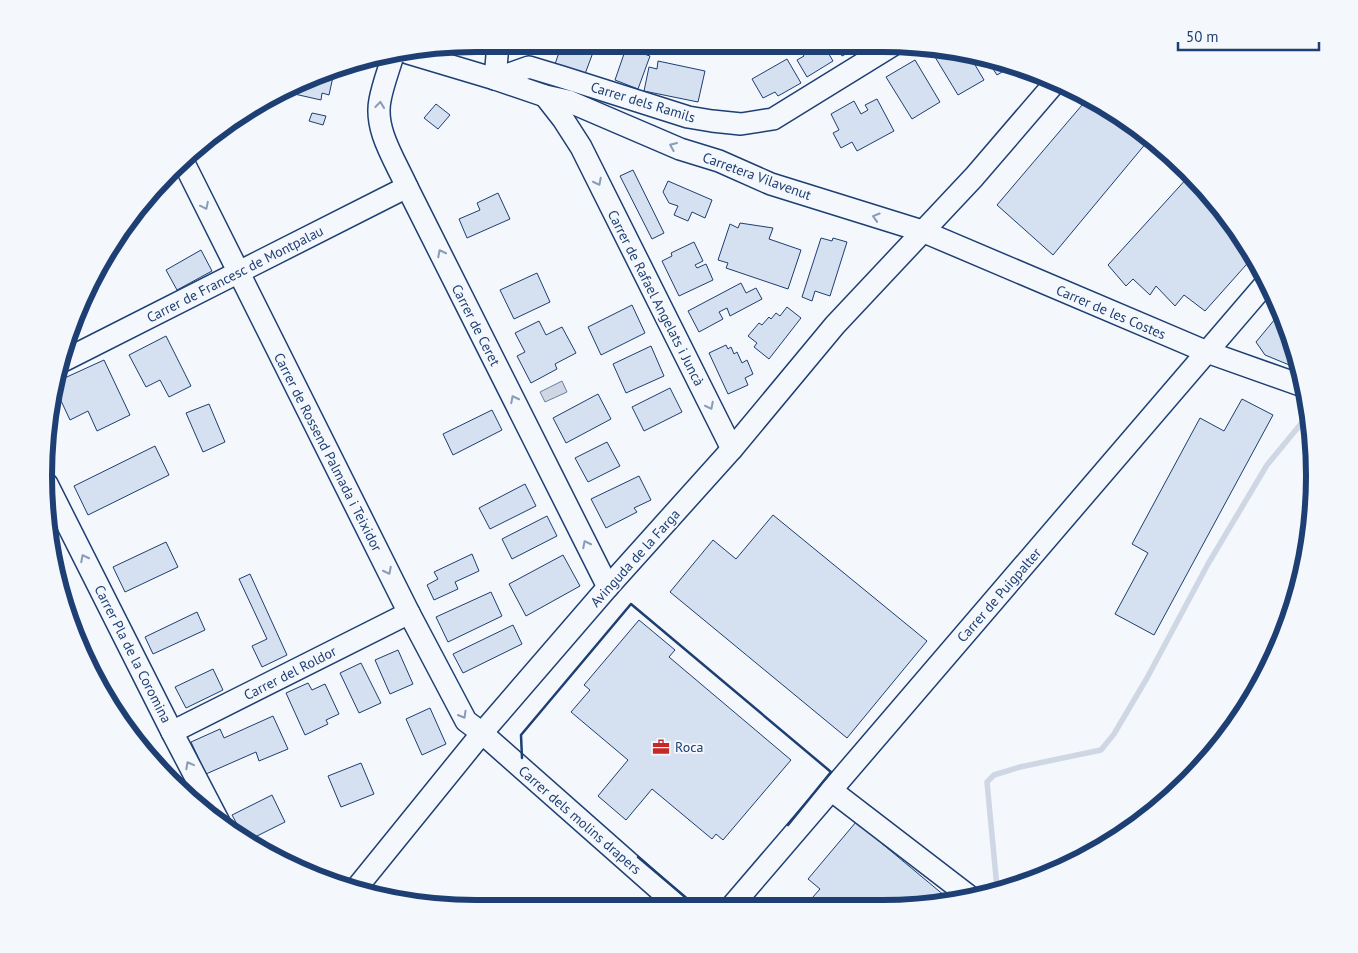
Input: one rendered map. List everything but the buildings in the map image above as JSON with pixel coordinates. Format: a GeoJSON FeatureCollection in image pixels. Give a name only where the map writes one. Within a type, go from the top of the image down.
{"type":"FeatureCollection","features":[{"type":"Feature","properties":{"kind":"street"},"geometry":{"type":"LineString","coordinates":[[495,79],[497,52]]}},
{"type":"Feature","properties":{"kind":"street","name":"Carrer dels Ramils"},"geometry":{"type":"LineString","coordinates":[[495,79],[529,68],[688,117],[741,124],[773,119],[882,52]]}},
{"type":"Feature","properties":{"kind":"street","name":"Carretera Vilavenut"},"geometry":{"type":"LineString","coordinates":[[419,56],[545,96],[568,101],[680,149],[719,161],[771,184],[922,231]]}},
{"type":"Feature","properties":{"kind":"street","name":"Carrer de Ceret"},"geometry":{"type":"LineString","coordinates":[[392,61],[380,101],[379,120],[382,134],[608,587]]}},
{"type":"Feature","properties":{"kind":"street"},"geometry":{"type":"LineString","coordinates":[[922,231],[974,177],[1051,88]]}},
{"type":"Feature","properties":{"kind":"street","name":"Carrer de Rafael Angelats i Juncà"},"geometry":{"type":"LineString","coordinates":[[545,96],[563,118],[581,147],[732,449]]}},
{"type":"Feature","properties":{"kind":"street"},"geometry":{"type":"LineString","coordinates":[[581,147],[587,129],[594,124],[614,120]]}},
{"type":"Feature","properties":{"kind":"street","name":"Carrer de Rossend Palmada i Teixidor"},"geometry":{"type":"LineString","coordinates":[[186,168],[409,613],[466,721],[482,733]]}},
{"type":"Feature","properties":{"kind":"street","name":"Carrer de Francesc de Montpalau"},"geometry":{"type":"LineString","coordinates":[[70,358],[407,187]]}},
{"type":"Feature","properties":{"kind":"street","name":"Carrer de les Costes"},"geometry":{"type":"LineString","coordinates":[[922,231],[1207,352],[1295,383]]}},
{"type":"Feature","properties":{"kind":"street","name":"Avinguda de la Farga"},"geometry":{"type":"LineString","coordinates":[[360,884],[482,733],[608,587],[732,449],[835,325],[922,231]]}},
{"type":"Feature","properties":{"kind":"street","name":"Carrer de Puigpalter"},"geometry":{"type":"LineString","coordinates":[[737,900],[1262,288]]}},
{"type":"Feature","properties":{"kind":"street","name":"Carrer Pla de la Coromina"},"geometry":{"type":"LineString","coordinates":[[53,493],[211,807]]}},
{"type":"Feature","properties":{"kind":"street","name":"Carrer del Roldor"},"geometry":{"type":"LineString","coordinates":[[172,732],[409,613]]}},
{"type":"Feature","properties":{"kind":"street","name":"Carrer dels molins drapers"},"geometry":{"type":"LineString","coordinates":[[482,733],[671,900]]}},
{"type":"Feature","properties":{"kind":"street"},"geometry":{"type":"LineString","coordinates":[[831,790],[965,892]]}},
{"type":"Feature","properties":{"kind":"shaded area"},"geometry":{"type":"Polygon","coordinates":[[[562,381],[567,392],[545,402],[540,392],[562,381]]]}},
{"type":"Feature","properties":{"kind":"waterway"},"geometry":{"type":"LineString","coordinates":[[997,884],[987,782],[994,775],[1020,767],[1101,750],[1114,734],[1147,678],[1208,564],[1267,465],[1302,422]]}},
{"type":"Feature","properties":{"kind":"wall"},"geometry":{"type":"LineString","coordinates":[[522,758],[521,735],[631,604],[831,772],[788,825]]}},
{"type":"Feature","properties":{"kind":"wall"},"geometry":{"type":"LineString","coordinates":[[638,857],[689,900]]}},
{"type":"Feature","properties":{"kind":"place","name":"Roca"},"geometry":{"type":"Point","coordinates":[661,747]}}]}
